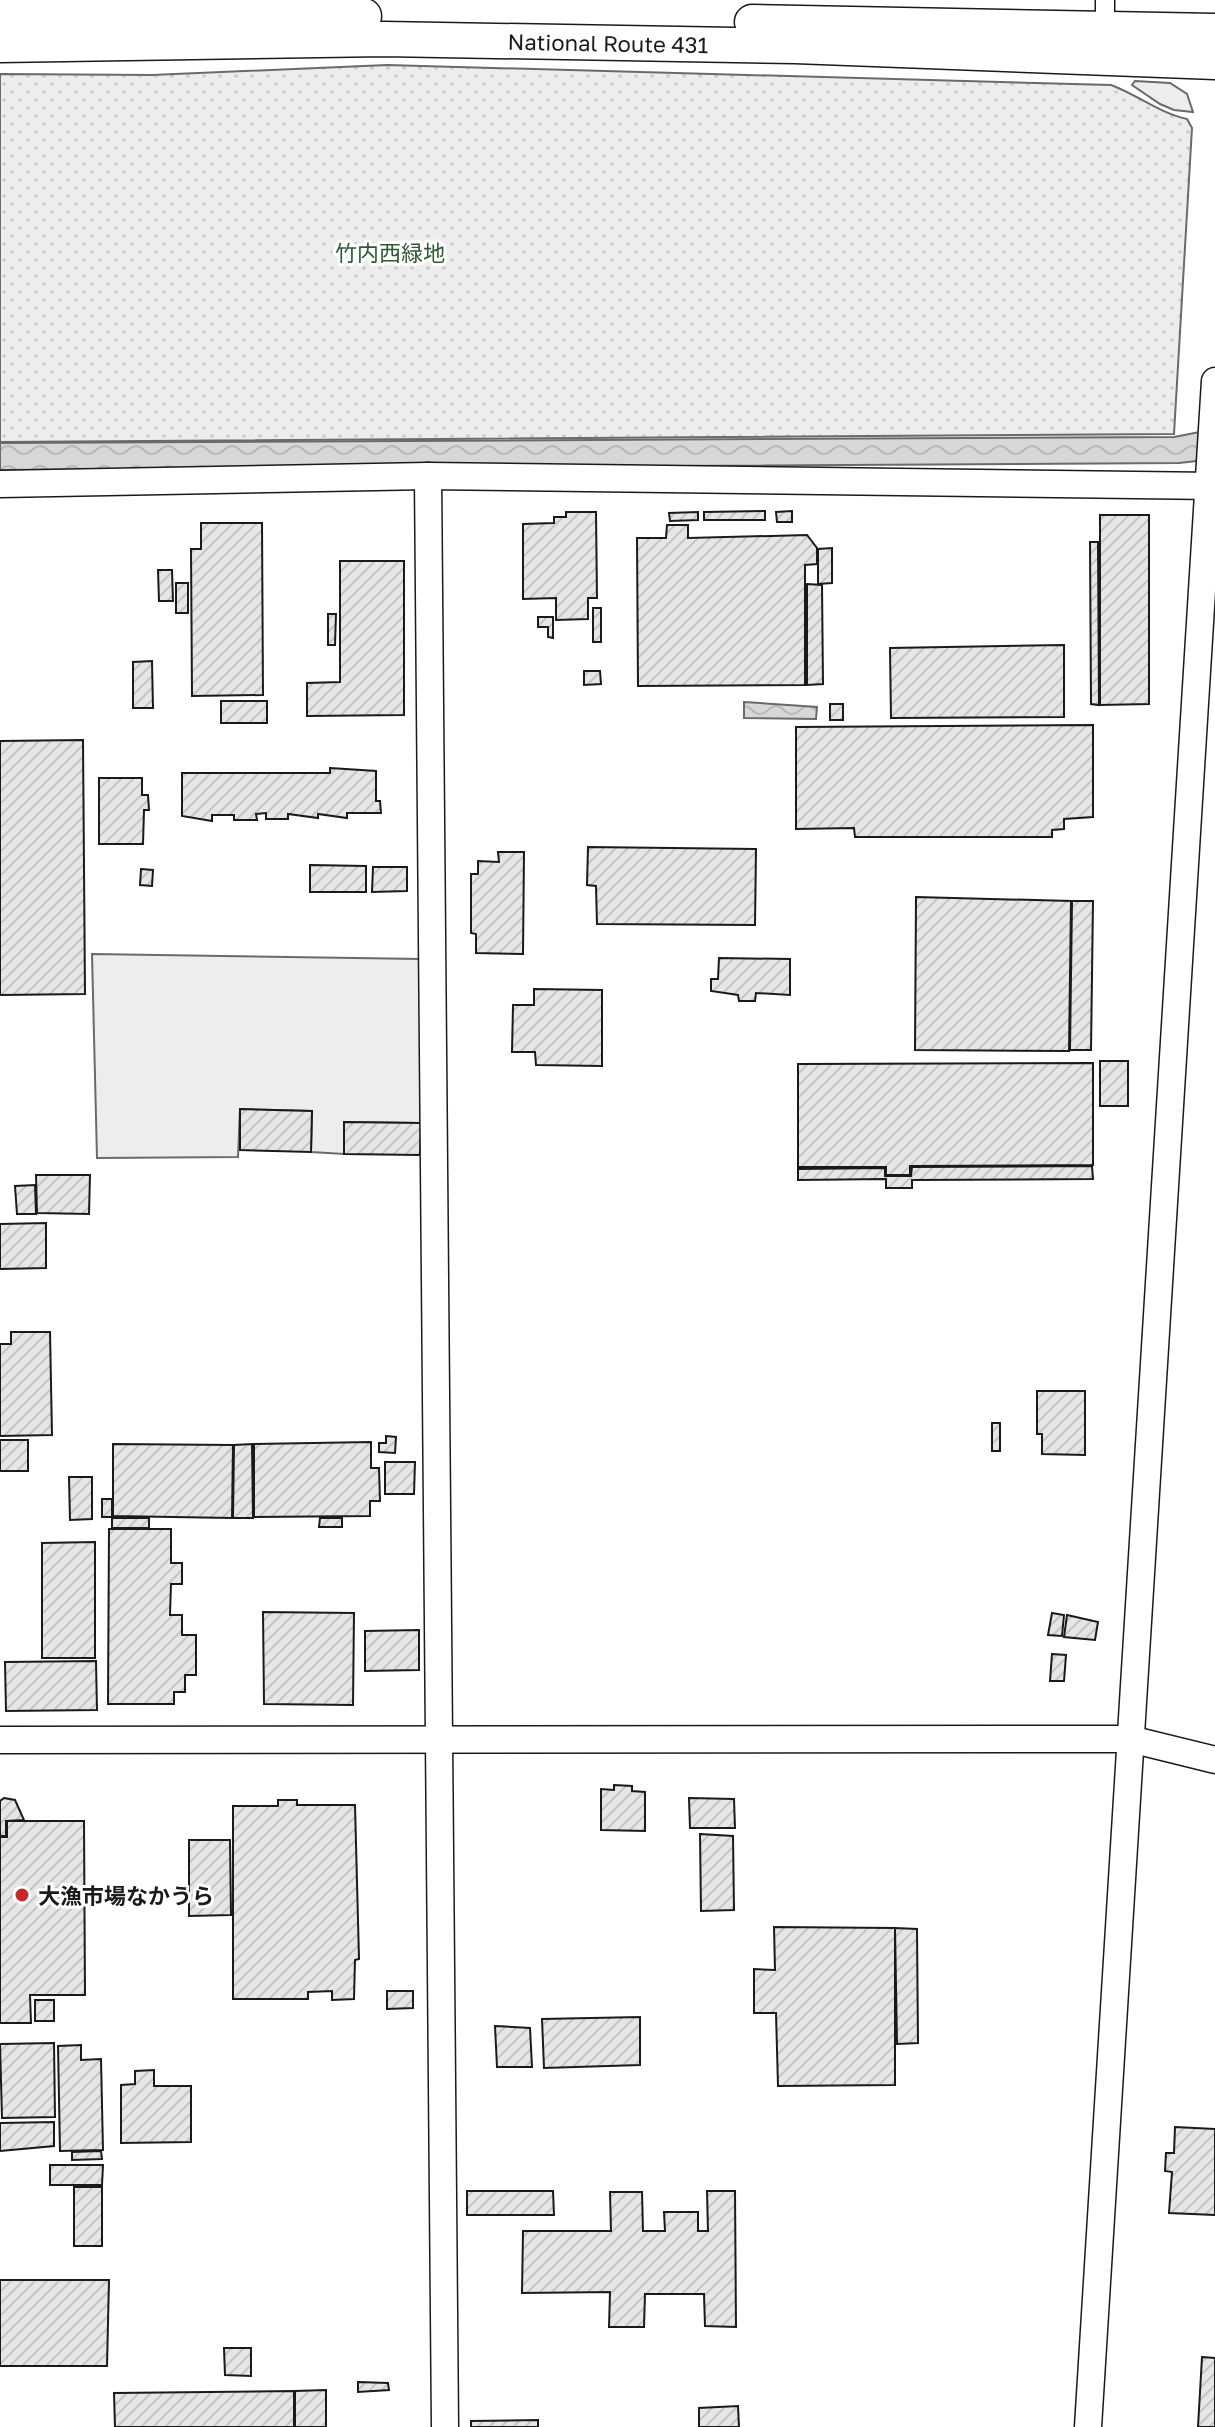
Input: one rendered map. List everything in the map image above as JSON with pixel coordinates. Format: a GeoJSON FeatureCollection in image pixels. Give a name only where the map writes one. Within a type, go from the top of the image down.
{"type":"FeatureCollection","features":[{"type":"Feature","properties":{"kind":"highway","name":"National Route 431"},"geometry":{"type":"LineString","coordinates":[[0,13],[502,17],[1105,15],[1215,31]]}},
{"type":"Feature","properties":{"kind":"highway","name":"National Route 431"},"geometry":{"type":"LineString","coordinates":[[0,45],[428,39],[795,46],[1215,62]]}},
{"type":"Feature","properties":{"kind":"street"},"geometry":{"type":"LineString","coordinates":[[1088,2427],[1212,486],[1215,381]]}},
{"type":"Feature","properties":{"kind":"street"},"geometry":{"type":"LineString","coordinates":[[0,484],[428,476],[1212,486]]}},
{"type":"Feature","properties":{"kind":"street"},"geometry":{"type":"LineString","coordinates":[[428,476],[445,2427]]}},
{"type":"Feature","properties":{"kind":"street"},"geometry":{"type":"LineString","coordinates":[[0,1740],[439,1737],[1130,1739],[1215,1760]]}},
{"type":"Feature","properties":{"kind":"shaded area"},"geometry":{"type":"Polygon","coordinates":[[[1135,81],[1170,83],[1187,94],[1193,112],[1174,110],[1160,104],[1132,85],[1135,81]]]}},
{"type":"Feature","properties":{"kind":"shaded area"},"geometry":{"type":"Polygon","coordinates":[[[92,954],[421,959],[421,1123],[345,1122],[344,1154],[311,1152],[312,1111],[240,1109],[238,1157],[97,1158],[92,954]]]}},
{"type":"Feature","properties":{"kind":"green space","name":"竹内西緑地"},"geometry":{"type":"Polygon","coordinates":[[[387,65],[1111,85],[1167,113],[1187,119],[1192,128],[1174,434],[0,442],[0,74],[152,75],[387,65]]]}},
{"type":"Feature","properties":{"kind":"water"},"geometry":{"type":"Polygon","coordinates":[[[1215,429],[1215,459],[1179,463],[0,470],[0,443],[1174,437],[1215,429]]]}},
{"type":"Feature","properties":{"kind":"water"},"geometry":{"type":"Polygon","coordinates":[[[744,702],[817,707],[816,719],[744,718],[744,702]]]}},
{"type":"Feature","properties":{"kind":"building"},"geometry":{"type":"Polygon","coordinates":[[[765,511],[765,520],[704,520],[704,512],[765,511]]]}},
{"type":"Feature","properties":{"kind":"building"},"geometry":{"type":"Polygon","coordinates":[[[792,511],[792,522],[777,522],[776,512],[792,511]]]}},
{"type":"Feature","properties":{"kind":"building"},"geometry":{"type":"Polygon","coordinates":[[[566,512],[596,512],[597,598],[588,598],[588,619],[556,620],[556,598],[523,599],[523,524],[554,523],[554,517],[566,517],[566,512]]]}},
{"type":"Feature","properties":{"kind":"building"},"geometry":{"type":"Polygon","coordinates":[[[698,512],[698,520],[670,521],[669,513],[698,512]]]}},
{"type":"Feature","properties":{"kind":"building"},"geometry":{"type":"Polygon","coordinates":[[[1100,515],[1149,515],[1149,704],[1100,705],[1100,515]]]}},
{"type":"Feature","properties":{"kind":"building"},"geometry":{"type":"Polygon","coordinates":[[[201,523],[262,523],[263,695],[192,696],[191,549],[201,549],[201,523]]]}},
{"type":"Feature","properties":{"kind":"building"},"geometry":{"type":"Polygon","coordinates":[[[667,525],[688,525],[688,538],[807,535],[817,548],[817,564],[805,565],[805,685],[638,686],[637,538],[666,538],[667,525]]]}},
{"type":"Feature","properties":{"kind":"building"},"geometry":{"type":"Polygon","coordinates":[[[1090,542],[1098,542],[1099,705],[1091,704],[1090,542]]]}},
{"type":"Feature","properties":{"kind":"building"},"geometry":{"type":"Polygon","coordinates":[[[832,548],[832,583],[818,584],[818,549],[832,548]]]}},
{"type":"Feature","properties":{"kind":"building"},"geometry":{"type":"Polygon","coordinates":[[[340,561],[404,561],[404,715],[307,716],[307,683],[340,682],[340,561]]]}},
{"type":"Feature","properties":{"kind":"building"},"geometry":{"type":"Polygon","coordinates":[[[158,570],[172,570],[173,601],[159,601],[158,570]]]}},
{"type":"Feature","properties":{"kind":"building"},"geometry":{"type":"Polygon","coordinates":[[[176,583],[188,583],[188,613],[176,613],[176,583]]]}},
{"type":"Feature","properties":{"kind":"building"},"geometry":{"type":"Polygon","coordinates":[[[807,584],[822,585],[823,684],[807,685],[807,584]]]}},
{"type":"Feature","properties":{"kind":"building"},"geometry":{"type":"Polygon","coordinates":[[[593,608],[601,608],[601,642],[593,642],[593,608]]]}},
{"type":"Feature","properties":{"kind":"building"},"geometry":{"type":"Polygon","coordinates":[[[328,614],[336,614],[335,645],[328,645],[328,614]]]}},
{"type":"Feature","properties":{"kind":"building"},"geometry":{"type":"Polygon","coordinates":[[[538,617],[553,617],[553,638],[548,637],[548,627],[538,627],[538,617]]]}},
{"type":"Feature","properties":{"kind":"building"},"geometry":{"type":"Polygon","coordinates":[[[1064,645],[1064,717],[891,718],[890,648],[1064,645]]]}},
{"type":"Feature","properties":{"kind":"building"},"geometry":{"type":"Polygon","coordinates":[[[152,661],[153,708],[133,708],[133,662],[152,661]]]}},
{"type":"Feature","properties":{"kind":"building"},"geometry":{"type":"Polygon","coordinates":[[[584,671],[600,671],[601,684],[584,685],[584,671]]]}},
{"type":"Feature","properties":{"kind":"building"},"geometry":{"type":"Polygon","coordinates":[[[221,701],[267,701],[267,723],[221,723],[221,701]]]}},
{"type":"Feature","properties":{"kind":"building"},"geometry":{"type":"Polygon","coordinates":[[[830,704],[843,704],[843,720],[830,720],[830,704]]]}},
{"type":"Feature","properties":{"kind":"building"},"geometry":{"type":"Polygon","coordinates":[[[1093,725],[1093,817],[1064,819],[1064,829],[1052,830],[1052,837],[855,837],[854,828],[796,829],[796,727],[1093,725]]]}},
{"type":"Feature","properties":{"kind":"building"},"geometry":{"type":"Polygon","coordinates":[[[83,740],[85,994],[0,995],[0,741],[83,740]]]}},
{"type":"Feature","properties":{"kind":"building"},"geometry":{"type":"Polygon","coordinates":[[[330,768],[376,771],[376,801],[380,801],[381,813],[347,813],[347,818],[288,814],[288,819],[266,819],[266,813],[256,814],[257,820],[234,820],[234,815],[212,815],[212,821],[182,816],[182,773],[330,773],[330,768]]]}},
{"type":"Feature","properties":{"kind":"building"},"geometry":{"type":"Polygon","coordinates":[[[99,778],[142,778],[142,795],[148,795],[149,810],[144,810],[143,844],[99,844],[99,778]]]}},
{"type":"Feature","properties":{"kind":"building"},"geometry":{"type":"Polygon","coordinates":[[[588,847],[756,849],[755,925],[597,924],[596,886],[587,885],[588,847]]]}},
{"type":"Feature","properties":{"kind":"building"},"geometry":{"type":"Polygon","coordinates":[[[498,852],[524,852],[523,954],[476,953],[476,934],[471,933],[471,874],[478,874],[478,861],[499,862],[498,852]]]}},
{"type":"Feature","properties":{"kind":"building"},"geometry":{"type":"Polygon","coordinates":[[[310,865],[366,866],[366,892],[310,892],[310,865]]]}},
{"type":"Feature","properties":{"kind":"building"},"geometry":{"type":"Polygon","coordinates":[[[373,867],[407,867],[407,891],[372,892],[373,867]]]}},
{"type":"Feature","properties":{"kind":"building"},"geometry":{"type":"Polygon","coordinates":[[[141,869],[153,870],[152,886],[140,885],[141,869]]]}},
{"type":"Feature","properties":{"kind":"building"},"geometry":{"type":"Polygon","coordinates":[[[916,897],[1071,901],[1069,1051],[915,1050],[916,897]]]}},
{"type":"Feature","properties":{"kind":"building"},"geometry":{"type":"Polygon","coordinates":[[[1072,901],[1093,901],[1091,1050],[1070,1050],[1072,901]]]}},
{"type":"Feature","properties":{"kind":"building"},"geometry":{"type":"Polygon","coordinates":[[[719,958],[790,959],[790,995],[756,993],[755,1001],[739,1001],[738,995],[711,991],[711,979],[718,979],[719,958]]]}},
{"type":"Feature","properties":{"kind":"building"},"geometry":{"type":"Polygon","coordinates":[[[534,989],[602,990],[602,1066],[536,1065],[535,1052],[512,1052],[513,1005],[534,1005],[534,989]]]}},
{"type":"Feature","properties":{"kind":"building"},"geometry":{"type":"Polygon","coordinates":[[[1100,1061],[1128,1061],[1128,1106],[1100,1106],[1100,1061]]]}},
{"type":"Feature","properties":{"kind":"building"},"geometry":{"type":"Polygon","coordinates":[[[1093,1063],[1093,1165],[910,1166],[910,1175],[886,1175],[886,1167],[798,1167],[798,1064],[1093,1063]]]}},
{"type":"Feature","properties":{"kind":"building"},"geometry":{"type":"Polygon","coordinates":[[[240,1109],[312,1111],[311,1152],[240,1150],[240,1109]]]}},
{"type":"Feature","properties":{"kind":"building"},"geometry":{"type":"Polygon","coordinates":[[[344,1122],[421,1123],[420,1155],[344,1154],[344,1122]]]}},
{"type":"Feature","properties":{"kind":"building"},"geometry":{"type":"Polygon","coordinates":[[[1092,1166],[1093,1179],[912,1180],[912,1188],[886,1188],[886,1179],[798,1180],[798,1169],[885,1168],[885,1176],[911,1176],[912,1167],[1092,1166]]]}},
{"type":"Feature","properties":{"kind":"building"},"geometry":{"type":"Polygon","coordinates":[[[36,1175],[90,1175],[89,1214],[37,1213],[36,1175]]]}},
{"type":"Feature","properties":{"kind":"building"},"geometry":{"type":"Polygon","coordinates":[[[35,1185],[36,1214],[17,1214],[15,1186],[35,1185]]]}},
{"type":"Feature","properties":{"kind":"building"},"geometry":{"type":"Polygon","coordinates":[[[46,1223],[46,1268],[0,1269],[0,1224],[46,1223]]]}},
{"type":"Feature","properties":{"kind":"building"},"geometry":{"type":"Polygon","coordinates":[[[11,1332],[50,1332],[52,1435],[0,1436],[0,1344],[11,1344],[11,1332]]]}},
{"type":"Feature","properties":{"kind":"building"},"geometry":{"type":"Polygon","coordinates":[[[1037,1391],[1085,1391],[1085,1455],[1042,1454],[1042,1434],[1037,1434],[1037,1391]]]}},
{"type":"Feature","properties":{"kind":"building"},"geometry":{"type":"Polygon","coordinates":[[[992,1423],[1000,1423],[1000,1451],[992,1451],[992,1423]]]}},
{"type":"Feature","properties":{"kind":"building"},"geometry":{"type":"Polygon","coordinates":[[[386,1436],[396,1437],[395,1453],[379,1452],[379,1443],[386,1443],[386,1436]]]}},
{"type":"Feature","properties":{"kind":"building"},"geometry":{"type":"Polygon","coordinates":[[[0,1440],[28,1440],[28,1471],[0,1471],[0,1440]]]}},
{"type":"Feature","properties":{"kind":"building"},"geometry":{"type":"Polygon","coordinates":[[[371,1442],[371,1468],[379,1468],[380,1501],[370,1501],[370,1516],[254,1517],[254,1444],[371,1442]]]}},
{"type":"Feature","properties":{"kind":"building"},"geometry":{"type":"Polygon","coordinates":[[[113,1444],[233,1445],[232,1518],[113,1516],[113,1444]]]}},
{"type":"Feature","properties":{"kind":"building"},"geometry":{"type":"Polygon","coordinates":[[[252,1444],[253,1518],[233,1518],[234,1445],[252,1444]]]}},
{"type":"Feature","properties":{"kind":"building"},"geometry":{"type":"Polygon","coordinates":[[[385,1462],[415,1462],[414,1494],[385,1494],[385,1462]]]}},
{"type":"Feature","properties":{"kind":"building"},"geometry":{"type":"Polygon","coordinates":[[[69,1477],[92,1477],[92,1519],[70,1520],[69,1477]]]}},
{"type":"Feature","properties":{"kind":"building"},"geometry":{"type":"Polygon","coordinates":[[[102,1499],[112,1499],[112,1517],[102,1517],[102,1499]]]}},
{"type":"Feature","properties":{"kind":"building"},"geometry":{"type":"Polygon","coordinates":[[[112,1518],[149,1518],[149,1528],[112,1528],[112,1518]]]}},
{"type":"Feature","properties":{"kind":"building"},"geometry":{"type":"Polygon","coordinates":[[[320,1518],[342,1518],[342,1527],[319,1527],[320,1518]]]}},
{"type":"Feature","properties":{"kind":"building"},"geometry":{"type":"Polygon","coordinates":[[[109,1529],[171,1529],[171,1563],[182,1563],[182,1584],[171,1584],[170,1615],[182,1615],[182,1635],[196,1635],[196,1675],[185,1675],[185,1692],[174,1692],[174,1704],[108,1704],[109,1529]]]}},
{"type":"Feature","properties":{"kind":"building"},"geometry":{"type":"Polygon","coordinates":[[[95,1542],[95,1658],[42,1658],[42,1543],[95,1542]]]}},
{"type":"Feature","properties":{"kind":"building"},"geometry":{"type":"Polygon","coordinates":[[[263,1612],[354,1613],[353,1705],[264,1704],[263,1612]]]}},
{"type":"Feature","properties":{"kind":"building"},"geometry":{"type":"Polygon","coordinates":[[[1052,1613],[1064,1615],[1062,1636],[1048,1635],[1052,1613]]]}},
{"type":"Feature","properties":{"kind":"building"},"geometry":{"type":"Polygon","coordinates":[[[1067,1615],[1098,1622],[1095,1640],[1064,1637],[1067,1615]]]}},
{"type":"Feature","properties":{"kind":"building"},"geometry":{"type":"Polygon","coordinates":[[[419,1630],[419,1670],[365,1671],[365,1631],[419,1630]]]}},
{"type":"Feature","properties":{"kind":"building"},"geometry":{"type":"Polygon","coordinates":[[[1052,1654],[1066,1655],[1064,1681],[1050,1681],[1052,1654]]]}},
{"type":"Feature","properties":{"kind":"building"},"geometry":{"type":"Polygon","coordinates":[[[96,1661],[97,1710],[6,1711],[5,1662],[96,1661]]]}},
{"type":"Feature","properties":{"kind":"building"},"geometry":{"type":"Polygon","coordinates":[[[614,1785],[632,1786],[632,1791],[645,1792],[645,1831],[601,1830],[601,1789],[614,1790],[614,1785]]]}},
{"type":"Feature","properties":{"kind":"building"},"geometry":{"type":"Polygon","coordinates":[[[4,1798],[15,1800],[24,1820],[6,1821],[6,1836],[0,1836],[0,1801],[4,1798]]]}},
{"type":"Feature","properties":{"kind":"building"},"geometry":{"type":"Polygon","coordinates":[[[689,1798],[734,1799],[735,1828],[690,1828],[689,1798]]]}},
{"type":"Feature","properties":{"kind":"building"},"geometry":{"type":"Polygon","coordinates":[[[278,1800],[297,1800],[297,1805],[355,1805],[359,1959],[355,1960],[354,1999],[332,2000],[332,1991],[308,1992],[308,1999],[233,1999],[233,1806],[278,1806],[278,1800]]]}},
{"type":"Feature","properties":{"kind":"building"},"geometry":{"type":"Polygon","coordinates":[[[7,1821],[84,1821],[85,1995],[30,1995],[31,2023],[0,2023],[0,1837],[7,1837],[7,1821]]]}},
{"type":"Feature","properties":{"kind":"building"},"geometry":{"type":"Polygon","coordinates":[[[700,1834],[733,1836],[734,1910],[701,1911],[700,1834]]]}},
{"type":"Feature","properties":{"kind":"building"},"geometry":{"type":"Polygon","coordinates":[[[189,1840],[230,1840],[231,1915],[189,1916],[189,1840]]]}},
{"type":"Feature","properties":{"kind":"building"},"geometry":{"type":"Polygon","coordinates":[[[774,1927],[895,1928],[895,2085],[778,2086],[776,2013],[754,2013],[754,1969],[775,1970],[774,1927]]]}},
{"type":"Feature","properties":{"kind":"building"},"geometry":{"type":"Polygon","coordinates":[[[895,1928],[917,1929],[918,2043],[897,2044],[895,1928]]]}},
{"type":"Feature","properties":{"kind":"building"},"geometry":{"type":"Polygon","coordinates":[[[387,1991],[413,1991],[413,2008],[387,2009],[387,1991]]]}},
{"type":"Feature","properties":{"kind":"building"},"geometry":{"type":"Polygon","coordinates":[[[35,2000],[54,2000],[54,2021],[35,2021],[35,2000]]]}},
{"type":"Feature","properties":{"kind":"building"},"geometry":{"type":"Polygon","coordinates":[[[640,2017],[640,2065],[544,2068],[542,2019],[640,2017]]]}},
{"type":"Feature","properties":{"kind":"building"},"geometry":{"type":"Polygon","coordinates":[[[495,2026],[530,2028],[532,2067],[497,2067],[495,2026]]]}},
{"type":"Feature","properties":{"kind":"building"},"geometry":{"type":"Polygon","coordinates":[[[54,2043],[55,2117],[2,2118],[0,2044],[54,2043]]]}},
{"type":"Feature","properties":{"kind":"building"},"geometry":{"type":"Polygon","coordinates":[[[81,2045],[81,2060],[101,2059],[103,2150],[60,2151],[58,2046],[81,2045]]]}},
{"type":"Feature","properties":{"kind":"building"},"geometry":{"type":"Polygon","coordinates":[[[154,2070],[154,2086],[191,2086],[191,2142],[121,2143],[121,2085],[135,2084],[135,2071],[154,2070]]]}},
{"type":"Feature","properties":{"kind":"building"},"geometry":{"type":"Polygon","coordinates":[[[54,2122],[54,2146],[0,2151],[0,2123],[54,2122]]]}},
{"type":"Feature","properties":{"kind":"building"},"geometry":{"type":"Polygon","coordinates":[[[1175,2127],[1215,2129],[1215,2215],[1169,2213],[1172,2172],[1165,2171],[1166,2153],[1174,2153],[1175,2127]]]}},
{"type":"Feature","properties":{"kind":"building"},"geometry":{"type":"Polygon","coordinates":[[[101,2151],[102,2159],[72,2160],[72,2152],[101,2151]]]}},
{"type":"Feature","properties":{"kind":"building"},"geometry":{"type":"Polygon","coordinates":[[[50,2165],[103,2165],[102,2185],[50,2185],[50,2165]]]}},
{"type":"Feature","properties":{"kind":"building"},"geometry":{"type":"Polygon","coordinates":[[[74,2187],[102,2187],[102,2246],[74,2246],[74,2187]]]}},
{"type":"Feature","properties":{"kind":"building"},"geometry":{"type":"Polygon","coordinates":[[[467,2191],[553,2191],[554,2215],[467,2215],[467,2191]]]}},
{"type":"Feature","properties":{"kind":"building"},"geometry":{"type":"Polygon","coordinates":[[[707,2191],[735,2191],[736,2327],[705,2326],[704,2294],[645,2294],[644,2327],[609,2327],[610,2292],[522,2293],[523,2231],[611,2231],[610,2192],[642,2192],[643,2231],[665,2231],[664,2212],[698,2212],[698,2231],[708,2231],[707,2191]]]}},
{"type":"Feature","properties":{"kind":"building"},"geometry":{"type":"Polygon","coordinates":[[[0,2280],[109,2280],[107,2366],[0,2366],[0,2280]]]}},
{"type":"Feature","properties":{"kind":"building"},"geometry":{"type":"Polygon","coordinates":[[[224,2348],[251,2348],[251,2376],[225,2375],[224,2348]]]}},
{"type":"Feature","properties":{"kind":"building"},"geometry":{"type":"Polygon","coordinates":[[[1202,2357],[1215,2358],[1215,2427],[1198,2427],[1202,2357]]]}},
{"type":"Feature","properties":{"kind":"building"},"geometry":{"type":"Polygon","coordinates":[[[358,2382],[388,2383],[389,2390],[358,2392],[358,2382]]]}},
{"type":"Feature","properties":{"kind":"building"},"geometry":{"type":"Polygon","coordinates":[[[326,2390],[326,2427],[295,2427],[295,2391],[326,2390]]]}},
{"type":"Feature","properties":{"kind":"building"},"geometry":{"type":"Polygon","coordinates":[[[294,2391],[294,2427],[115,2427],[114,2393],[294,2391]]]}},
{"type":"Feature","properties":{"kind":"building"},"geometry":{"type":"Polygon","coordinates":[[[738,2406],[739,2427],[699,2427],[699,2408],[738,2406]]]}},
{"type":"Feature","properties":{"kind":"building"},"geometry":{"type":"Polygon","coordinates":[[[538,2420],[538,2427],[471,2427],[471,2421],[538,2420]]]}},
{"type":"Feature","properties":{"kind":"place","name":"大漁市場なかうら"},"geometry":{"type":"Point","coordinates":[22,1895]}}]}
